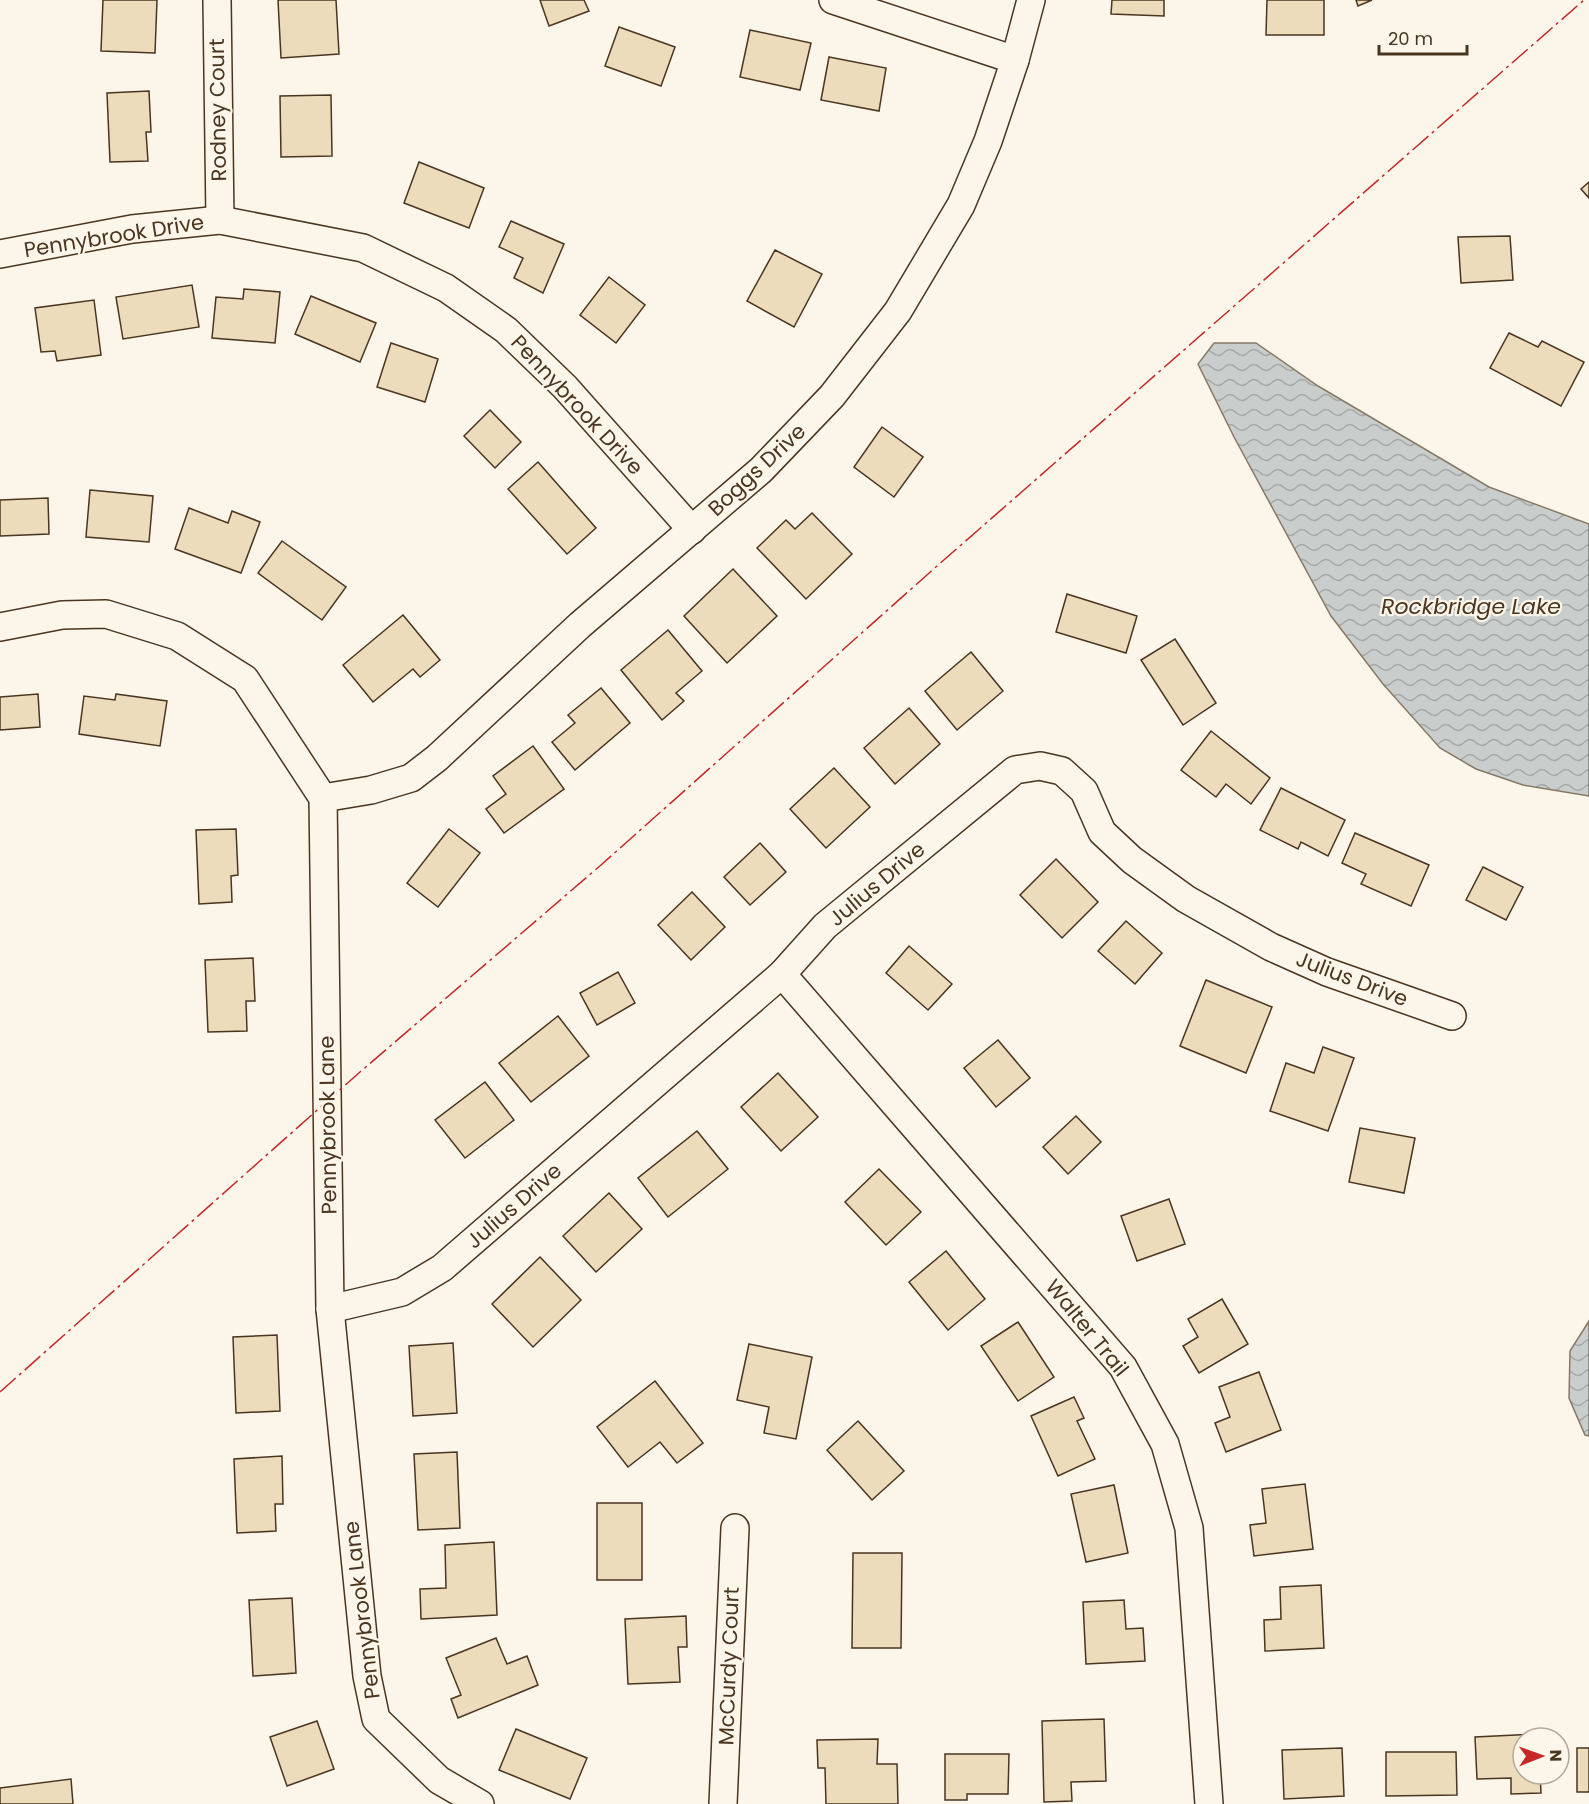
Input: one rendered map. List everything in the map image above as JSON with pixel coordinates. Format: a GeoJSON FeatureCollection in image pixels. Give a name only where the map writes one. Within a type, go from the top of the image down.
{"type":"FeatureCollection","features":[{"type":"Feature","properties":{"kind":"street","name":"Rodney Court"},"geometry":{"type":"LineString","coordinates":[[217,0],[220,220]]}},
{"type":"Feature","properties":{"kind":"street"},"geometry":{"type":"LineString","coordinates":[[833,0],[1015,60]]}},
{"type":"Feature","properties":{"kind":"street","name":"Boggs Drive"},"geometry":{"type":"LineString","coordinates":[[323,798],[370,790],[411,778],[437,758],[580,625],[761,470],[832,396],[898,310],[962,205],[988,141],[1032,0]]}},
{"type":"Feature","properties":{"kind":"street","name":"Pennybrook Drive"},"geometry":{"type":"LineString","coordinates":[[0,254],[132,229],[220,220],[363,248],[446,288],[506,330],[565,387],[692,530]]}},
{"type":"Feature","properties":{"kind":"street"},"geometry":{"type":"LineString","coordinates":[[0,627],[62,615],[106,614],[177,636],[245,679],[323,798]]}},
{"type":"Feature","properties":{"kind":"street","name":"Julius Drive"},"geometry":{"type":"LineString","coordinates":[[330,1309],[402,1292],[442,1268],[782,974],[825,926],[1015,770],[1040,766],[1062,771],[1084,791],[1102,832],[1132,860],[1186,899],[1271,947],[1327,972],[1452,1016]]}},
{"type":"Feature","properties":{"kind":"street","name":"Pennybrook Lane"},"geometry":{"type":"LineString","coordinates":[[323,798],[330,1309],[367,1676],[376,1719],[439,1780],[480,1804]]}},
{"type":"Feature","properties":{"kind":"street","name":"Walter Trail"},"geometry":{"type":"LineString","coordinates":[[782,974],[1123,1367],[1165,1444],[1189,1528],[1209,1804]]}},
{"type":"Feature","properties":{"kind":"street","name":"McCurdy Court"},"geometry":{"type":"LineString","coordinates":[[723,1804],[735,1528]]}},
{"type":"Feature","properties":{"kind":"water","name":"Rockbridge Lake"},"geometry":{"type":"Polygon","coordinates":[[[1214,343],[1256,343],[1318,386],[1489,487],[1589,524],[1589,796],[1523,785],[1476,769],[1440,748],[1383,684],[1331,616],[1234,437],[1198,364],[1214,343]]]}},
{"type":"Feature","properties":{"kind":"water"},"geometry":{"type":"Polygon","coordinates":[[[1589,1321],[1589,1436],[1585,1435],[1569,1398],[1570,1351],[1589,1321]]]}},
{"type":"Feature","properties":{"kind":"building"},"geometry":{"type":"Polygon","coordinates":[[[103,0],[157,0],[155,53],[101,51],[103,0]]]}},
{"type":"Feature","properties":{"kind":"building"},"geometry":{"type":"Polygon","coordinates":[[[278,0],[336,0],[339,54],[281,58],[278,0]]]}},
{"type":"Feature","properties":{"kind":"building"},"geometry":{"type":"Polygon","coordinates":[[[540,0],[584,0],[589,11],[549,26],[540,0]]]}},
{"type":"Feature","properties":{"kind":"building"},"geometry":{"type":"Polygon","coordinates":[[[1112,0],[1164,0],[1164,16],[1111,14],[1112,0]]]}},
{"type":"Feature","properties":{"kind":"building"},"geometry":{"type":"Polygon","coordinates":[[[1267,0],[1324,0],[1324,35],[1266,35],[1267,0]]]}},
{"type":"Feature","properties":{"kind":"building"},"geometry":{"type":"Polygon","coordinates":[[[1356,0],[1372,0],[1358,6],[1356,0]]]}},
{"type":"Feature","properties":{"kind":"building"},"geometry":{"type":"Polygon","coordinates":[[[619,27],[675,47],[661,86],[605,66],[619,27]]]}},
{"type":"Feature","properties":{"kind":"building"},"geometry":{"type":"Polygon","coordinates":[[[750,30],[811,43],[800,90],[740,77],[750,30]]]}},
{"type":"Feature","properties":{"kind":"building"},"geometry":{"type":"Polygon","coordinates":[[[829,57],[886,68],[879,111],[821,100],[829,57]]]}},
{"type":"Feature","properties":{"kind":"building"},"geometry":{"type":"Polygon","coordinates":[[[149,91],[151,132],[146,132],[148,161],[110,162],[107,93],[149,91]]]}},
{"type":"Feature","properties":{"kind":"building"},"geometry":{"type":"Polygon","coordinates":[[[331,95],[332,156],[281,157],[280,96],[331,95]]]}},
{"type":"Feature","properties":{"kind":"building"},"geometry":{"type":"Polygon","coordinates":[[[419,162],[484,188],[469,228],[404,203],[419,162]]]}},
{"type":"Feature","properties":{"kind":"building"},"geometry":{"type":"Polygon","coordinates":[[[1589,182],[1589,198],[1581,189],[1589,182]]]}},
{"type":"Feature","properties":{"kind":"building"},"geometry":{"type":"Polygon","coordinates":[[[511,221],[564,244],[543,293],[514,278],[523,258],[499,247],[511,221]]]}},
{"type":"Feature","properties":{"kind":"building"},"geometry":{"type":"Polygon","coordinates":[[[1510,236],[1513,280],[1461,283],[1458,237],[1510,236]]]}},
{"type":"Feature","properties":{"kind":"building"},"geometry":{"type":"Polygon","coordinates":[[[775,250],[822,274],[794,327],[747,301],[775,250]]]}},
{"type":"Feature","properties":{"kind":"building"},"geometry":{"type":"Polygon","coordinates":[[[609,277],[645,305],[616,343],[580,315],[609,277]]]}},
{"type":"Feature","properties":{"kind":"building"},"geometry":{"type":"Polygon","coordinates":[[[192,285],[199,327],[123,339],[116,297],[192,285]]]}},
{"type":"Feature","properties":{"kind":"building"},"geometry":{"type":"Polygon","coordinates":[[[244,289],[280,292],[275,343],[212,338],[216,297],[243,299],[244,289]]]}},
{"type":"Feature","properties":{"kind":"building"},"geometry":{"type":"Polygon","coordinates":[[[311,296],[376,323],[360,362],[295,334],[311,296]]]}},
{"type":"Feature","properties":{"kind":"building"},"geometry":{"type":"Polygon","coordinates":[[[94,300],[101,355],[57,361],[55,351],[41,352],[35,308],[94,300]]]}},
{"type":"Feature","properties":{"kind":"building"},"geometry":{"type":"Polygon","coordinates":[[[1509,333],[1538,347],[1542,341],[1584,362],[1561,406],[1490,368],[1509,333]]]}},
{"type":"Feature","properties":{"kind":"building"},"geometry":{"type":"Polygon","coordinates":[[[391,343],[438,359],[425,402],[377,387],[391,343]]]}},
{"type":"Feature","properties":{"kind":"building"},"geometry":{"type":"Polygon","coordinates":[[[490,410],[521,442],[495,468],[464,436],[490,410]]]}},
{"type":"Feature","properties":{"kind":"building"},"geometry":{"type":"Polygon","coordinates":[[[882,427],[923,457],[894,497],[854,467],[882,427]]]}},
{"type":"Feature","properties":{"kind":"building"},"geometry":{"type":"Polygon","coordinates":[[[538,462],[596,528],[567,554],[508,489],[538,462]]]}},
{"type":"Feature","properties":{"kind":"building"},"geometry":{"type":"Polygon","coordinates":[[[90,490],[153,496],[149,542],[86,537],[90,490]]]}},
{"type":"Feature","properties":{"kind":"building"},"geometry":{"type":"Polygon","coordinates":[[[48,498],[49,534],[0,536],[0,500],[48,498]]]}},
{"type":"Feature","properties":{"kind":"building"},"geometry":{"type":"Polygon","coordinates":[[[189,508],[228,523],[232,511],[260,522],[241,573],[175,549],[189,508]]]}},
{"type":"Feature","properties":{"kind":"building"},"geometry":{"type":"Polygon","coordinates":[[[812,513],[852,554],[806,599],[757,548],[786,520],[795,529],[812,513]]]}},
{"type":"Feature","properties":{"kind":"building"},"geometry":{"type":"Polygon","coordinates":[[[282,541],[346,587],[322,620],[258,573],[282,541]]]}},
{"type":"Feature","properties":{"kind":"building"},"geometry":{"type":"Polygon","coordinates":[[[733,569],[777,616],[727,663],[684,616],[733,569]]]}},
{"type":"Feature","properties":{"kind":"building"},"geometry":{"type":"Polygon","coordinates":[[[1067,594],[1137,616],[1126,653],[1056,632],[1067,594]]]}},
{"type":"Feature","properties":{"kind":"building"},"geometry":{"type":"Polygon","coordinates":[[[403,615],[440,660],[420,677],[413,669],[373,702],[343,665],[403,615]]]}},
{"type":"Feature","properties":{"kind":"building"},"geometry":{"type":"Polygon","coordinates":[[[668,630],[702,671],[676,693],[684,701],[662,720],[621,670],[668,630]]]}},
{"type":"Feature","properties":{"kind":"building"},"geometry":{"type":"Polygon","coordinates":[[[1175,639],[1216,703],[1183,725],[1141,660],[1175,639]]]}},
{"type":"Feature","properties":{"kind":"building"},"geometry":{"type":"Polygon","coordinates":[[[971,652],[1003,691],[957,730],[925,691],[971,652]]]}},
{"type":"Feature","properties":{"kind":"building"},"geometry":{"type":"Polygon","coordinates":[[[601,688],[630,723],[575,770],[552,742],[575,723],[568,715],[601,688]]]}},
{"type":"Feature","properties":{"kind":"building"},"geometry":{"type":"Polygon","coordinates":[[[38,694],[40,727],[0,730],[0,697],[38,694]]]}},
{"type":"Feature","properties":{"kind":"building"},"geometry":{"type":"Polygon","coordinates":[[[116,694],[167,701],[160,746],[79,734],[84,696],[115,700],[116,694]]]}},
{"type":"Feature","properties":{"kind":"building"},"geometry":{"type":"Polygon","coordinates":[[[909,708],[940,744],[895,784],[864,748],[909,708]]]}},
{"type":"Feature","properties":{"kind":"building"},"geometry":{"type":"Polygon","coordinates":[[[1211,731],[1270,778],[1251,804],[1226,784],[1216,797],[1181,770],[1211,731]]]}},
{"type":"Feature","properties":{"kind":"building"},"geometry":{"type":"Polygon","coordinates":[[[533,746],[564,789],[504,833],[486,809],[506,794],[493,776],[533,746]]]}},
{"type":"Feature","properties":{"kind":"building"},"geometry":{"type":"Polygon","coordinates":[[[834,768],[870,807],[826,848],[790,809],[834,768]]]}},
{"type":"Feature","properties":{"kind":"building"},"geometry":{"type":"Polygon","coordinates":[[[1281,788],[1345,820],[1328,856],[1301,842],[1298,849],[1260,830],[1281,788]]]}},
{"type":"Feature","properties":{"kind":"building"},"geometry":{"type":"Polygon","coordinates":[[[236,829],[238,875],[231,876],[232,902],[199,904],[196,830],[236,829]]]}},
{"type":"Feature","properties":{"kind":"building"},"geometry":{"type":"Polygon","coordinates":[[[449,829],[480,853],[438,907],[407,883],[449,829]]]}},
{"type":"Feature","properties":{"kind":"building"},"geometry":{"type":"Polygon","coordinates":[[[1355,833],[1429,865],[1411,906],[1361,884],[1366,874],[1342,863],[1355,833]]]}},
{"type":"Feature","properties":{"kind":"building"},"geometry":{"type":"Polygon","coordinates":[[[760,843],[786,872],[750,905],[724,877],[760,843]]]}},
{"type":"Feature","properties":{"kind":"building"},"geometry":{"type":"Polygon","coordinates":[[[1056,859],[1098,902],[1062,938],[1020,895],[1056,859]]]}},
{"type":"Feature","properties":{"kind":"building"},"geometry":{"type":"Polygon","coordinates":[[[1483,867],[1523,887],[1506,920],[1466,900],[1483,867]]]}},
{"type":"Feature","properties":{"kind":"building"},"geometry":{"type":"Polygon","coordinates":[[[692,892],[725,927],[691,960],[658,925],[692,892]]]}},
{"type":"Feature","properties":{"kind":"building"},"geometry":{"type":"Polygon","coordinates":[[[1126,921],[1162,953],[1135,984],[1098,951],[1126,921]]]}},
{"type":"Feature","properties":{"kind":"building"},"geometry":{"type":"Polygon","coordinates":[[[909,946],[952,984],[928,1010],[886,973],[909,946]]]}},
{"type":"Feature","properties":{"kind":"building"},"geometry":{"type":"Polygon","coordinates":[[[253,958],[255,1001],[246,1001],[247,1031],[208,1032],[205,960],[253,958]]]}},
{"type":"Feature","properties":{"kind":"building"},"geometry":{"type":"Polygon","coordinates":[[[618,972],[635,1003],[597,1025],[580,993],[618,972]]]}},
{"type":"Feature","properties":{"kind":"building"},"geometry":{"type":"Polygon","coordinates":[[[1206,980],[1272,1007],[1246,1073],[1180,1046],[1206,980]]]}},
{"type":"Feature","properties":{"kind":"building"},"geometry":{"type":"Polygon","coordinates":[[[558,1016],[589,1056],[531,1102],[499,1063],[558,1016]]]}},
{"type":"Feature","properties":{"kind":"building"},"geometry":{"type":"Polygon","coordinates":[[[998,1040],[1030,1078],[996,1107],[964,1068],[998,1040]]]}},
{"type":"Feature","properties":{"kind":"building"},"geometry":{"type":"Polygon","coordinates":[[[1323,1047],[1354,1058],[1328,1131],[1270,1111],[1286,1063],[1314,1073],[1323,1047]]]}},
{"type":"Feature","properties":{"kind":"building"},"geometry":{"type":"Polygon","coordinates":[[[778,1073],[818,1117],[781,1151],[741,1107],[778,1073]]]}},
{"type":"Feature","properties":{"kind":"building"},"geometry":{"type":"Polygon","coordinates":[[[485,1082],[514,1120],[465,1158],[435,1120],[485,1082]]]}},
{"type":"Feature","properties":{"kind":"building"},"geometry":{"type":"Polygon","coordinates":[[[1076,1116],[1101,1142],[1068,1174],[1043,1147],[1076,1116]]]}},
{"type":"Feature","properties":{"kind":"building"},"geometry":{"type":"Polygon","coordinates":[[[1360,1128],[1415,1138],[1404,1193],[1349,1182],[1360,1128]]]}},
{"type":"Feature","properties":{"kind":"building"},"geometry":{"type":"Polygon","coordinates":[[[697,1131],[728,1169],[668,1217],[638,1178],[697,1131]]]}},
{"type":"Feature","properties":{"kind":"building"},"geometry":{"type":"Polygon","coordinates":[[[879,1169],[921,1212],[886,1245],[845,1202],[879,1169]]]}},
{"type":"Feature","properties":{"kind":"building"},"geometry":{"type":"Polygon","coordinates":[[[609,1193],[642,1229],[596,1272],[563,1236],[609,1193]]]}},
{"type":"Feature","properties":{"kind":"building"},"geometry":{"type":"Polygon","coordinates":[[[1169,1199],[1185,1244],[1137,1261],[1121,1216],[1169,1199]]]}},
{"type":"Feature","properties":{"kind":"building"},"geometry":{"type":"Polygon","coordinates":[[[946,1251],[985,1299],[948,1330],[909,1282],[946,1251]]]}},
{"type":"Feature","properties":{"kind":"building"},"geometry":{"type":"Polygon","coordinates":[[[540,1257],[581,1300],[533,1347],[492,1304],[540,1257]]]}},
{"type":"Feature","properties":{"kind":"building"},"geometry":{"type":"Polygon","coordinates":[[[1222,1299],[1248,1344],[1199,1373],[1183,1346],[1198,1337],[1188,1319],[1222,1299]]]}},
{"type":"Feature","properties":{"kind":"building"},"geometry":{"type":"Polygon","coordinates":[[[1018,1322],[1054,1377],[1018,1401],[981,1346],[1018,1322]]]}},
{"type":"Feature","properties":{"kind":"building"},"geometry":{"type":"Polygon","coordinates":[[[277,1335],[280,1411],[236,1413],[233,1337],[277,1335]]]}},
{"type":"Feature","properties":{"kind":"building"},"geometry":{"type":"Polygon","coordinates":[[[453,1343],[457,1413],[413,1416],[409,1346],[453,1343]]]}},
{"type":"Feature","properties":{"kind":"building"},"geometry":{"type":"Polygon","coordinates":[[[749,1344],[812,1357],[796,1439],[764,1433],[769,1407],[737,1400],[749,1344]]]}},
{"type":"Feature","properties":{"kind":"building"},"geometry":{"type":"Polygon","coordinates":[[[1259,1372],[1281,1430],[1226,1452],[1215,1423],[1230,1417],[1219,1387],[1259,1372]]]}},
{"type":"Feature","properties":{"kind":"building"},"geometry":{"type":"Polygon","coordinates":[[[655,1381],[703,1443],[677,1463],[660,1442],[628,1467],[597,1427],[655,1381]]]}},
{"type":"Feature","properties":{"kind":"building"},"geometry":{"type":"Polygon","coordinates":[[[1074,1397],[1084,1418],[1077,1421],[1095,1459],[1058,1476],[1031,1416],[1074,1397]]]}},
{"type":"Feature","properties":{"kind":"building"},"geometry":{"type":"Polygon","coordinates":[[[858,1421],[904,1471],[872,1500],[827,1450],[858,1421]]]}},
{"type":"Feature","properties":{"kind":"building"},"geometry":{"type":"Polygon","coordinates":[[[457,1452],[460,1528],[418,1530],[414,1454],[457,1452]]]}},
{"type":"Feature","properties":{"kind":"building"},"geometry":{"type":"Polygon","coordinates":[[[282,1456],[283,1504],[275,1504],[276,1531],[237,1533],[234,1459],[282,1456]]]}},
{"type":"Feature","properties":{"kind":"building"},"geometry":{"type":"Polygon","coordinates":[[[1305,1484],[1313,1549],[1254,1556],[1250,1525],[1266,1523],[1262,1489],[1305,1484]]]}},
{"type":"Feature","properties":{"kind":"building"},"geometry":{"type":"Polygon","coordinates":[[[1114,1485],[1128,1553],[1086,1562],[1071,1494],[1114,1485]]]}},
{"type":"Feature","properties":{"kind":"building"},"geometry":{"type":"Polygon","coordinates":[[[597,1503],[642,1503],[642,1580],[597,1580],[597,1503]]]}},
{"type":"Feature","properties":{"kind":"building"},"geometry":{"type":"Polygon","coordinates":[[[494,1542],[497,1615],[421,1619],[420,1589],[446,1588],[445,1545],[494,1542]]]}},
{"type":"Feature","properties":{"kind":"building"},"geometry":{"type":"Polygon","coordinates":[[[853,1553],[902,1553],[901,1648],[852,1648],[853,1553]]]}},
{"type":"Feature","properties":{"kind":"building"},"geometry":{"type":"Polygon","coordinates":[[[1321,1585],[1324,1648],[1265,1651],[1264,1620],[1281,1619],[1280,1587],[1321,1585]]]}},
{"type":"Feature","properties":{"kind":"building"},"geometry":{"type":"Polygon","coordinates":[[[292,1598],[296,1673],[253,1676],[249,1600],[292,1598]]]}},
{"type":"Feature","properties":{"kind":"building"},"geometry":{"type":"Polygon","coordinates":[[[1124,1600],[1126,1629],[1143,1628],[1145,1661],[1086,1664],[1083,1602],[1124,1600]]]}},
{"type":"Feature","properties":{"kind":"building"},"geometry":{"type":"Polygon","coordinates":[[[686,1616],[687,1647],[678,1647],[680,1682],[628,1684],[625,1619],[686,1616]]]}},
{"type":"Feature","properties":{"kind":"building"},"geometry":{"type":"Polygon","coordinates":[[[496,1638],[507,1664],[527,1656],[538,1685],[458,1718],[451,1699],[461,1695],[446,1658],[496,1638]]]}},
{"type":"Feature","properties":{"kind":"building"},"geometry":{"type":"Polygon","coordinates":[[[1104,1719],[1106,1781],[1071,1782],[1072,1801],[1044,1802],[1042,1721],[1104,1719]]]}},
{"type":"Feature","properties":{"kind":"building"},"geometry":{"type":"Polygon","coordinates":[[[317,1721],[334,1769],[287,1786],[270,1737],[317,1721]]]}},
{"type":"Feature","properties":{"kind":"building"},"geometry":{"type":"Polygon","coordinates":[[[516,1729],[587,1758],[570,1799],[499,1770],[516,1729]]]}},
{"type":"Feature","properties":{"kind":"building"},"geometry":{"type":"Polygon","coordinates":[[[1511,1735],[1511,1778],[1477,1779],[1475,1737],[1511,1735]]]}},
{"type":"Feature","properties":{"kind":"building"},"geometry":{"type":"Polygon","coordinates":[[[878,1739],[877,1764],[897,1764],[898,1804],[826,1804],[825,1768],[818,1768],[817,1740],[878,1739]]]}},
{"type":"Feature","properties":{"kind":"building"},"geometry":{"type":"Polygon","coordinates":[[[1342,1748],[1344,1796],[1284,1799],[1282,1750],[1342,1748]]]}},
{"type":"Feature","properties":{"kind":"building"},"geometry":{"type":"Polygon","coordinates":[[[1577,1748],[1589,1748],[1589,1792],[1577,1792],[1577,1748]]]}},
{"type":"Feature","properties":{"kind":"building"},"geometry":{"type":"Polygon","coordinates":[[[1386,1752],[1456,1752],[1457,1795],[1386,1796],[1386,1752]]]}},
{"type":"Feature","properties":{"kind":"building"},"geometry":{"type":"Polygon","coordinates":[[[945,1754],[1009,1754],[1008,1794],[967,1794],[967,1800],[945,1800],[945,1754]]]}},
{"type":"Feature","properties":{"kind":"building"},"geometry":{"type":"Polygon","coordinates":[[[71,1779],[73,1804],[0,1804],[0,1788],[71,1779]]]}},
{"type":"Feature","properties":{"kind":"building"},"geometry":{"type":"Polygon","coordinates":[[[1511,1786],[1541,1786],[1541,1793],[1511,1794],[1511,1786]]]}},
{"type":"Feature","properties":{"kind":"power"},"geometry":{"type":"LineString","coordinates":[[0,1392],[360,1072],[601,865],[937,566],[1584,0]]}}]}
